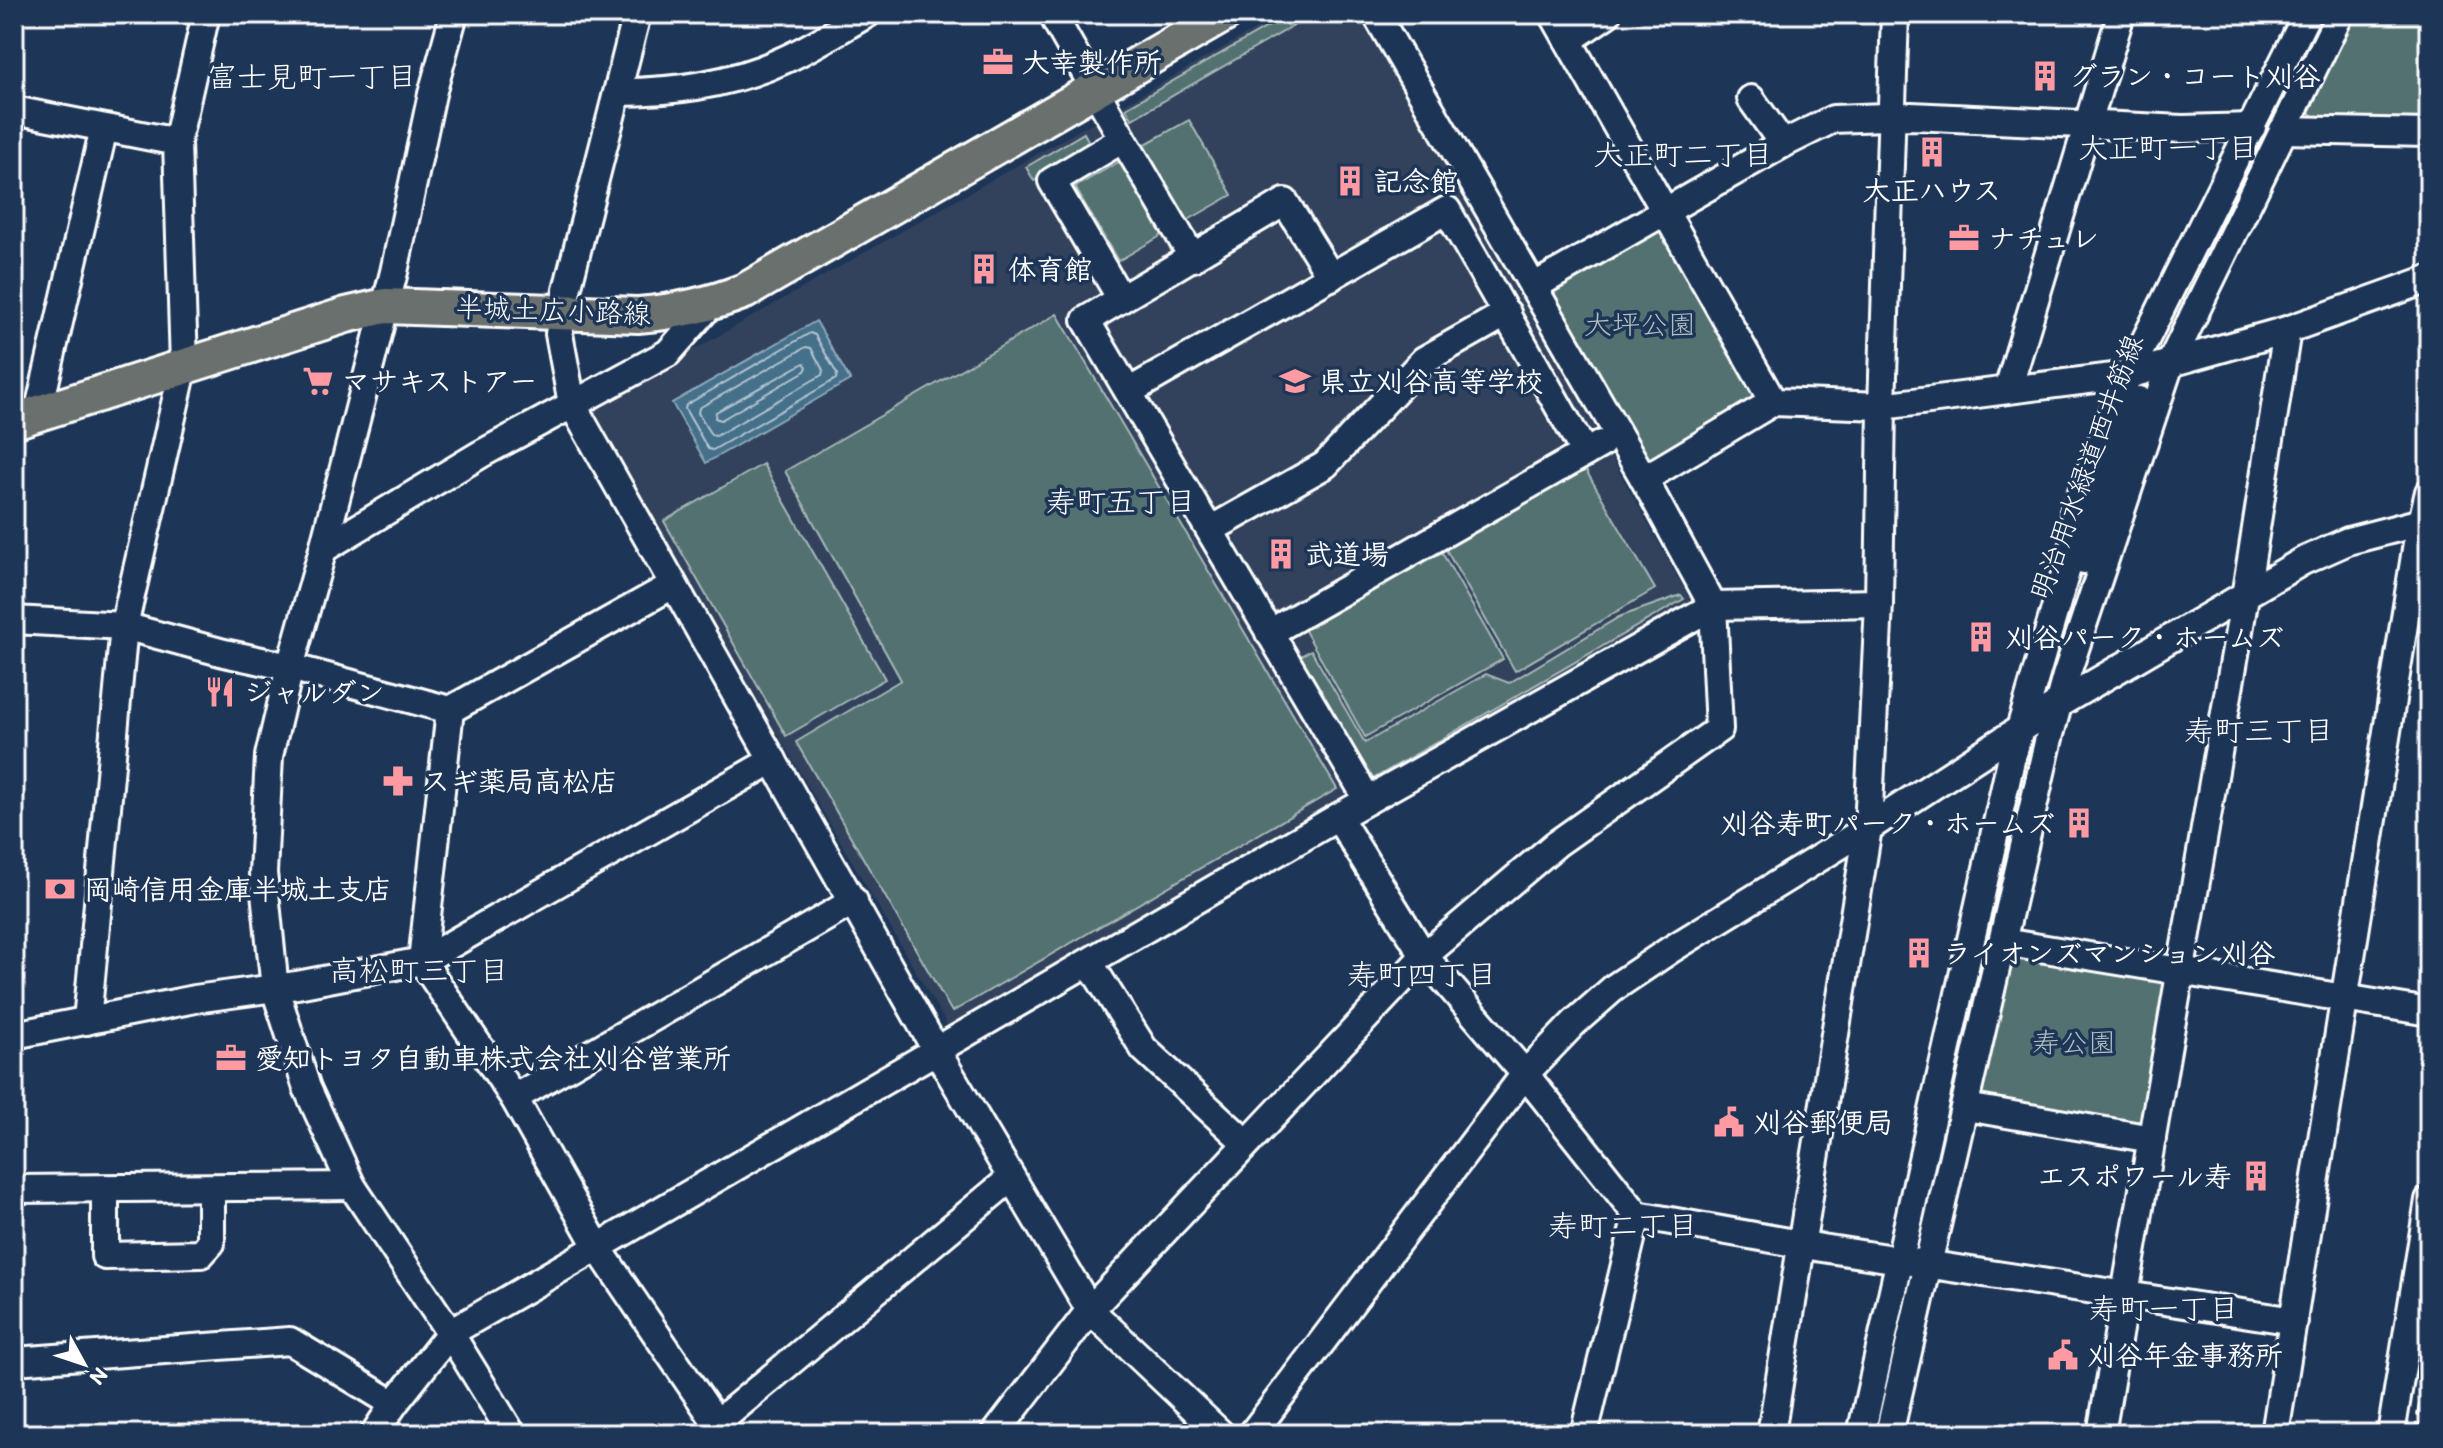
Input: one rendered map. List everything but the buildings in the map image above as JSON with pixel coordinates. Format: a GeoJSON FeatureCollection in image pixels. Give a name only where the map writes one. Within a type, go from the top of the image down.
{"type":"FeatureCollection","features":[{"type":"Feature","properties":{"kind":"main road","name":"半城土広小路線"},"geometry":{"type":"LineString","coordinates":[[26,417],[184,365],[385,306],[638,315],[673,313],[711,304],[745,291],[1225,14]]}},
{"type":"Feature","properties":{"kind":"street"},"geometry":{"type":"LineString","coordinates":[[87,1021],[124,626],[184,365],[177,142],[206,14]]}},
{"type":"Feature","properties":{"kind":"street"},"geometry":{"type":"LineString","coordinates":[[454,14],[432,94],[385,306],[269,756],[263,873],[275,989],[307,1088],[352,1186],[450,1333],[512,1434]]}},
{"type":"Feature","properties":{"kind":"street"},"geometry":{"type":"LineString","coordinates":[[637,14],[562,314],[559,334],[572,404],[936,1050],[1090,1310],[1221,1434]]}},
{"type":"Feature","properties":{"kind":"street"},"geometry":{"type":"LineString","coordinates":[[619,92],[667,92],[709,85],[757,70],[786,59],[867,14]]}},
{"type":"Feature","properties":{"kind":"street"},"geometry":{"type":"LineString","coordinates":[[1052,14],[1193,258]]}},
{"type":"Feature","properties":{"kind":"street"},"geometry":{"type":"LineString","coordinates":[[995,1434],[1090,1310],[1245,1142],[1424,956],[1556,844],[1719,729],[1713,606],[1644,479],[1376,14]]}},
{"type":"Feature","properties":{"kind":"street"},"geometry":{"type":"LineString","coordinates":[[1553,14],[1773,402]]}},
{"type":"Feature","properties":{"kind":"street"},"geometry":{"type":"LineString","coordinates":[[1569,40],[1607,14]]}},
{"type":"Feature","properties":{"kind":"street"},"geometry":{"type":"LineString","coordinates":[[1771,1434],[1868,828],[1879,603],[1895,14]]}},
{"type":"Feature","properties":{"kind":"street"},"geometry":{"type":"LineString","coordinates":[[2008,389],[2121,14]]}},
{"type":"Feature","properties":{"kind":"street"},"geometry":{"type":"LineString","coordinates":[[1874,1434],[2027,751],[2150,369],[2252,127],[2307,14]]}},
{"type":"Feature","properties":{"kind":"street","name":"明治用水緑道西井筋線"},"geometry":{"type":"LineString","coordinates":[[2150,369],[2322,14]]}},
{"type":"Feature","properties":{"kind":"street"},"geometry":{"type":"LineString","coordinates":[[1861,1434],[1913,1262],[1966,1107],[2003,942],[2037,720],[2076,537],[2074,512],[2283,130],[2340,14]]}},
{"type":"Feature","properties":{"kind":"street"},"geometry":{"type":"LineString","coordinates":[[1751,99],[1783,144]]}},
{"type":"Feature","properties":{"kind":"street"},"geometry":{"type":"LineString","coordinates":[[14,110],[177,142]]}},
{"type":"Feature","properties":{"kind":"street"},"geometry":{"type":"LineString","coordinates":[[1533,287],[1783,144],[1833,119],[1892,116],[2183,129],[2252,127]]}},
{"type":"Feature","properties":{"kind":"street"},"geometry":{"type":"LineString","coordinates":[[26,417],[104,128]]}},
{"type":"Feature","properties":{"kind":"street"},"geometry":{"type":"LineString","coordinates":[[2283,130],[2429,133]]}},
{"type":"Feature","properties":{"kind":"street"},"geometry":{"type":"LineString","coordinates":[[1121,299],[1052,181],[1123,139]]}},
{"type":"Feature","properties":{"kind":"street"},"geometry":{"type":"LineString","coordinates":[[1331,277],[1285,202],[1086,320],[1368,800]]}},
{"type":"Feature","properties":{"kind":"street"},"geometry":{"type":"LineString","coordinates":[[1130,391],[1447,210],[1585,453]]}},
{"type":"Feature","properties":{"kind":"street"},"geometry":{"type":"LineString","coordinates":[[1644,479],[1773,402],[1882,406],[2150,369],[2287,330],[2429,279]]}},
{"type":"Feature","properties":{"kind":"street"},"geometry":{"type":"LineString","coordinates":[[323,549],[481,454],[668,353],[711,304]]}},
{"type":"Feature","properties":{"kind":"street"},"geometry":{"type":"LineString","coordinates":[[1210,530],[1325,465],[1424,360],[1507,313]]}},
{"type":"Feature","properties":{"kind":"street"},"geometry":{"type":"LineString","coordinates":[[2101,1434],[2245,595],[2287,330]]}},
{"type":"Feature","properties":{"kind":"street"},"geometry":{"type":"LineString","coordinates":[[1269,633],[1618,434]]}},
{"type":"Feature","properties":{"kind":"street"},"geometry":{"type":"LineString","coordinates":[[2275,1434],[2417,543],[2426,520],[2429,492]]}},
{"type":"Feature","properties":{"kind":"street"},"geometry":{"type":"LineString","coordinates":[[1252,1434],[1525,1074],[1574,1023],[1615,987],[2037,720],[2303,561],[2348,541],[2426,520]]}},
{"type":"Feature","properties":{"kind":"street"},"geometry":{"type":"LineString","coordinates":[[14,620],[124,626],[450,710],[673,585]]}},
{"type":"Feature","properties":{"kind":"street"},"geometry":{"type":"LineString","coordinates":[[374,1434],[450,1333],[1338,817],[1713,606],[1879,603]]}},
{"type":"Feature","properties":{"kind":"street"},"geometry":{"type":"LineString","coordinates":[[450,710],[422,961],[514,1098],[598,1248],[721,1428],[1011,1178]]}},
{"type":"Feature","properties":{"kind":"street"},"geometry":{"type":"LineString","coordinates":[[14,1035],[195,999],[275,989],[422,961],[773,760]]}},
{"type":"Feature","properties":{"kind":"street"},"geometry":{"type":"LineString","coordinates":[[1338,817],[1424,956],[1525,1074],[1637,1215],[1913,1262],[2294,1321]]}},
{"type":"Feature","properties":{"kind":"street"},"geometry":{"type":"LineString","coordinates":[[514,1098],[854,901]]}},
{"type":"Feature","properties":{"kind":"street"},"geometry":{"type":"LineString","coordinates":[[2003,942],[2429,1012]]}},
{"type":"Feature","properties":{"kind":"street"},"geometry":{"type":"LineString","coordinates":[[1089,962],[1144,1049],[1245,1142]]}},
{"type":"Feature","properties":{"kind":"street"},"geometry":{"type":"LineString","coordinates":[[1966,1107],[2152,1139]]}},
{"type":"Feature","properties":{"kind":"street"},"geometry":{"type":"LineString","coordinates":[[14,1189],[352,1186]]}},
{"type":"Feature","properties":{"kind":"street"},"geometry":{"type":"LineString","coordinates":[[105,1189],[105,1256],[201,1254],[211,1243],[211,1188]]}},
{"type":"Feature","properties":{"kind":"street"},"geometry":{"type":"LineString","coordinates":[[2391,1434],[2429,1200]]}},
{"type":"Feature","properties":{"kind":"street"},"geometry":{"type":"LineString","coordinates":[[1584,1434],[1637,1215]]}},
{"type":"Feature","properties":{"kind":"street"},"geometry":{"type":"LineString","coordinates":[[1889,1434],[1913,1262]]}},
{"type":"Feature","properties":{"kind":"street"},"geometry":{"type":"LineString","coordinates":[[14,1361],[290,1341],[394,1404]]}},
{"type":"Feature","properties":{"kind":"shaded area"},"geometry":{"type":"Polygon","coordinates":[[[1282,14],[1366,14],[1692,603],[950,1030],[589,410],[1282,14]]]}},
{"type":"Feature","properties":{"kind":"green space"},"geometry":{"type":"Polygon","coordinates":[[[1290,14],[1314,14],[1132,119],[1126,108],[1290,14]]]}},
{"type":"Feature","properties":{"kind":"green space"},"geometry":{"type":"Polygon","coordinates":[[[2353,14],[2429,14],[2429,121],[2315,118],[2306,109],[2353,14]]]}},
{"type":"Feature","properties":{"kind":"green space"},"geometry":{"type":"Polygon","coordinates":[[[1189,120],[1232,195],[1183,223],[1140,147],[1189,120]]]}},
{"type":"Feature","properties":{"kind":"green space"},"geometry":{"type":"Polygon","coordinates":[[[1084,133],[1092,148],[1034,181],[1026,167],[1084,133]]]}},
{"type":"Feature","properties":{"kind":"green space"},"geometry":{"type":"Polygon","coordinates":[[[1122,160],[1164,234],[1118,261],[1075,187],[1122,160]]]}},
{"type":"Feature","properties":{"kind":"green space","name":"大坪公園"},"geometry":{"type":"Polygon","coordinates":[[[1662,227],[1756,400],[1645,465],[1545,292],[1662,227]]]}},
{"type":"Feature","properties":{"kind":"green space"},"geometry":{"type":"Polygon","coordinates":[[[1057,314],[1337,789],[952,1012],[796,742],[901,680],[785,471],[1057,314]]]}},
{"type":"Feature","properties":{"kind":"green space"},"geometry":{"type":"Polygon","coordinates":[[[763,464],[885,679],[786,736],[664,521],[763,464]]]}},
{"type":"Feature","properties":{"kind":"green space"},"geometry":{"type":"Polygon","coordinates":[[[1584,467],[1655,589],[1515,671],[1445,548],[1584,467]]]}},
{"type":"Feature","properties":{"kind":"green space"},"geometry":{"type":"Polygon","coordinates":[[[1441,551],[1503,659],[1365,737],[1304,629],[1441,551]]]}},
{"type":"Feature","properties":{"kind":"green space"},"geometry":{"type":"Polygon","coordinates":[[[1681,595],[1684,599],[1371,780],[1297,658],[1311,650],[1365,743],[1486,674],[1509,683],[1619,617],[1681,595]]]}},
{"type":"Feature","properties":{"kind":"green space","name":"寿公園"},"geometry":{"type":"Polygon","coordinates":[[[2011,955],[2168,982],[2143,1129],[1977,1102],[2011,955]]]}},
{"type":"Feature","properties":{"kind":"water"},"geometry":{"type":"Polygon","coordinates":[[[816,321],[850,380],[706,463],[672,403],[816,321]]]}},
{"type":"Feature","properties":{"kind":"railway"},"geometry":{"type":"LineString","coordinates":[[2416,1434],[2429,1357]]}},
{"type":"Feature","properties":{"kind":"place","name":"大幸製作所"},"geometry":{"type":"Point","coordinates":[998,62]}},
{"type":"Feature","properties":{"kind":"place","name":"グラン・コート刈谷"},"geometry":{"type":"Point","coordinates":[2045,76]}},
{"type":"Feature","properties":{"kind":"place","name":"大正ハウス"},"geometry":{"type":"Point","coordinates":[1932,152]}},
{"type":"Feature","properties":{"kind":"place","name":"記念館"},"geometry":{"type":"Point","coordinates":[1350,181]}},
{"type":"Feature","properties":{"kind":"place","name":"ナチュレ"},"geometry":{"type":"Point","coordinates":[1964,238]}},
{"type":"Feature","properties":{"kind":"place","name":"体育館"},"geometry":{"type":"Point","coordinates":[984,269]}},
{"type":"Feature","properties":{"kind":"place","name":"マサキストアー"},"geometry":{"type":"Point","coordinates":[318,381]}},
{"type":"Feature","properties":{"kind":"place","name":"県立刈谷高等学校"},"geometry":{"type":"Point","coordinates":[1295,381]}},
{"type":"Feature","properties":{"kind":"place","name":"武道場"},"geometry":{"type":"Point","coordinates":[1281,554]}},
{"type":"Feature","properties":{"kind":"place","name":"刈谷パーク・ホームズ"},"geometry":{"type":"Point","coordinates":[1981,637]}},
{"type":"Feature","properties":{"kind":"place","name":"ジャルダン"},"geometry":{"type":"Point","coordinates":[220,692]}},
{"type":"Feature","properties":{"kind":"place","name":"スギ薬局高松店"},"geometry":{"type":"Point","coordinates":[398,781]}},
{"type":"Feature","properties":{"kind":"place","name":"刈谷寿町パーク・ホームズ"},"geometry":{"type":"Point","coordinates":[2079,823]}},
{"type":"Feature","properties":{"kind":"place","name":"岡崎信用金庫半城土支店"},"geometry":{"type":"Point","coordinates":[60,889]}},
{"type":"Feature","properties":{"kind":"place","name":"ライオンズマンション刈谷"},"geometry":{"type":"Point","coordinates":[1919,953]}},
{"type":"Feature","properties":{"kind":"place","name":"愛知トヨタ自動車株式会社刈谷営業所"},"geometry":{"type":"Point","coordinates":[231,1058]}},
{"type":"Feature","properties":{"kind":"place","name":"刈谷郵便局"},"geometry":{"type":"Point","coordinates":[1729,1122]}},
{"type":"Feature","properties":{"kind":"place","name":"エスポワール寿"},"geometry":{"type":"Point","coordinates":[2256,1176]}},
{"type":"Feature","properties":{"kind":"place","name":"刈谷年金事務所"},"geometry":{"type":"Point","coordinates":[2063,1355]}},
{"type":"Feature","properties":{"kind":"district","name":"富士見町一丁目"},"geometry":{"type":"Point","coordinates":[312,76]}},
{"type":"Feature","properties":{"kind":"district","name":"大正町一丁目"},"geometry":{"type":"Point","coordinates":[2168,147]}},
{"type":"Feature","properties":{"kind":"district","name":"大正町二丁目"},"geometry":{"type":"Point","coordinates":[1683,154]}},
{"type":"Feature","properties":{"kind":"district","name":"寿町五丁目"},"geometry":{"type":"Point","coordinates":[1121,501]}},
{"type":"Feature","properties":{"kind":"district","name":"寿町三丁目"},"geometry":{"type":"Point","coordinates":[2259,730]}},
{"type":"Feature","properties":{"kind":"district","name":"高松町三丁目"},"geometry":{"type":"Point","coordinates":[419,970]}},
{"type":"Feature","properties":{"kind":"district","name":"寿町四丁目"},"geometry":{"type":"Point","coordinates":[1422,974]}},
{"type":"Feature","properties":{"kind":"district","name":"寿町二丁目"},"geometry":{"type":"Point","coordinates":[1623,1225]}},
{"type":"Feature","properties":{"kind":"district","name":"寿町一丁目"},"geometry":{"type":"Point","coordinates":[2164,1308]}}]}
